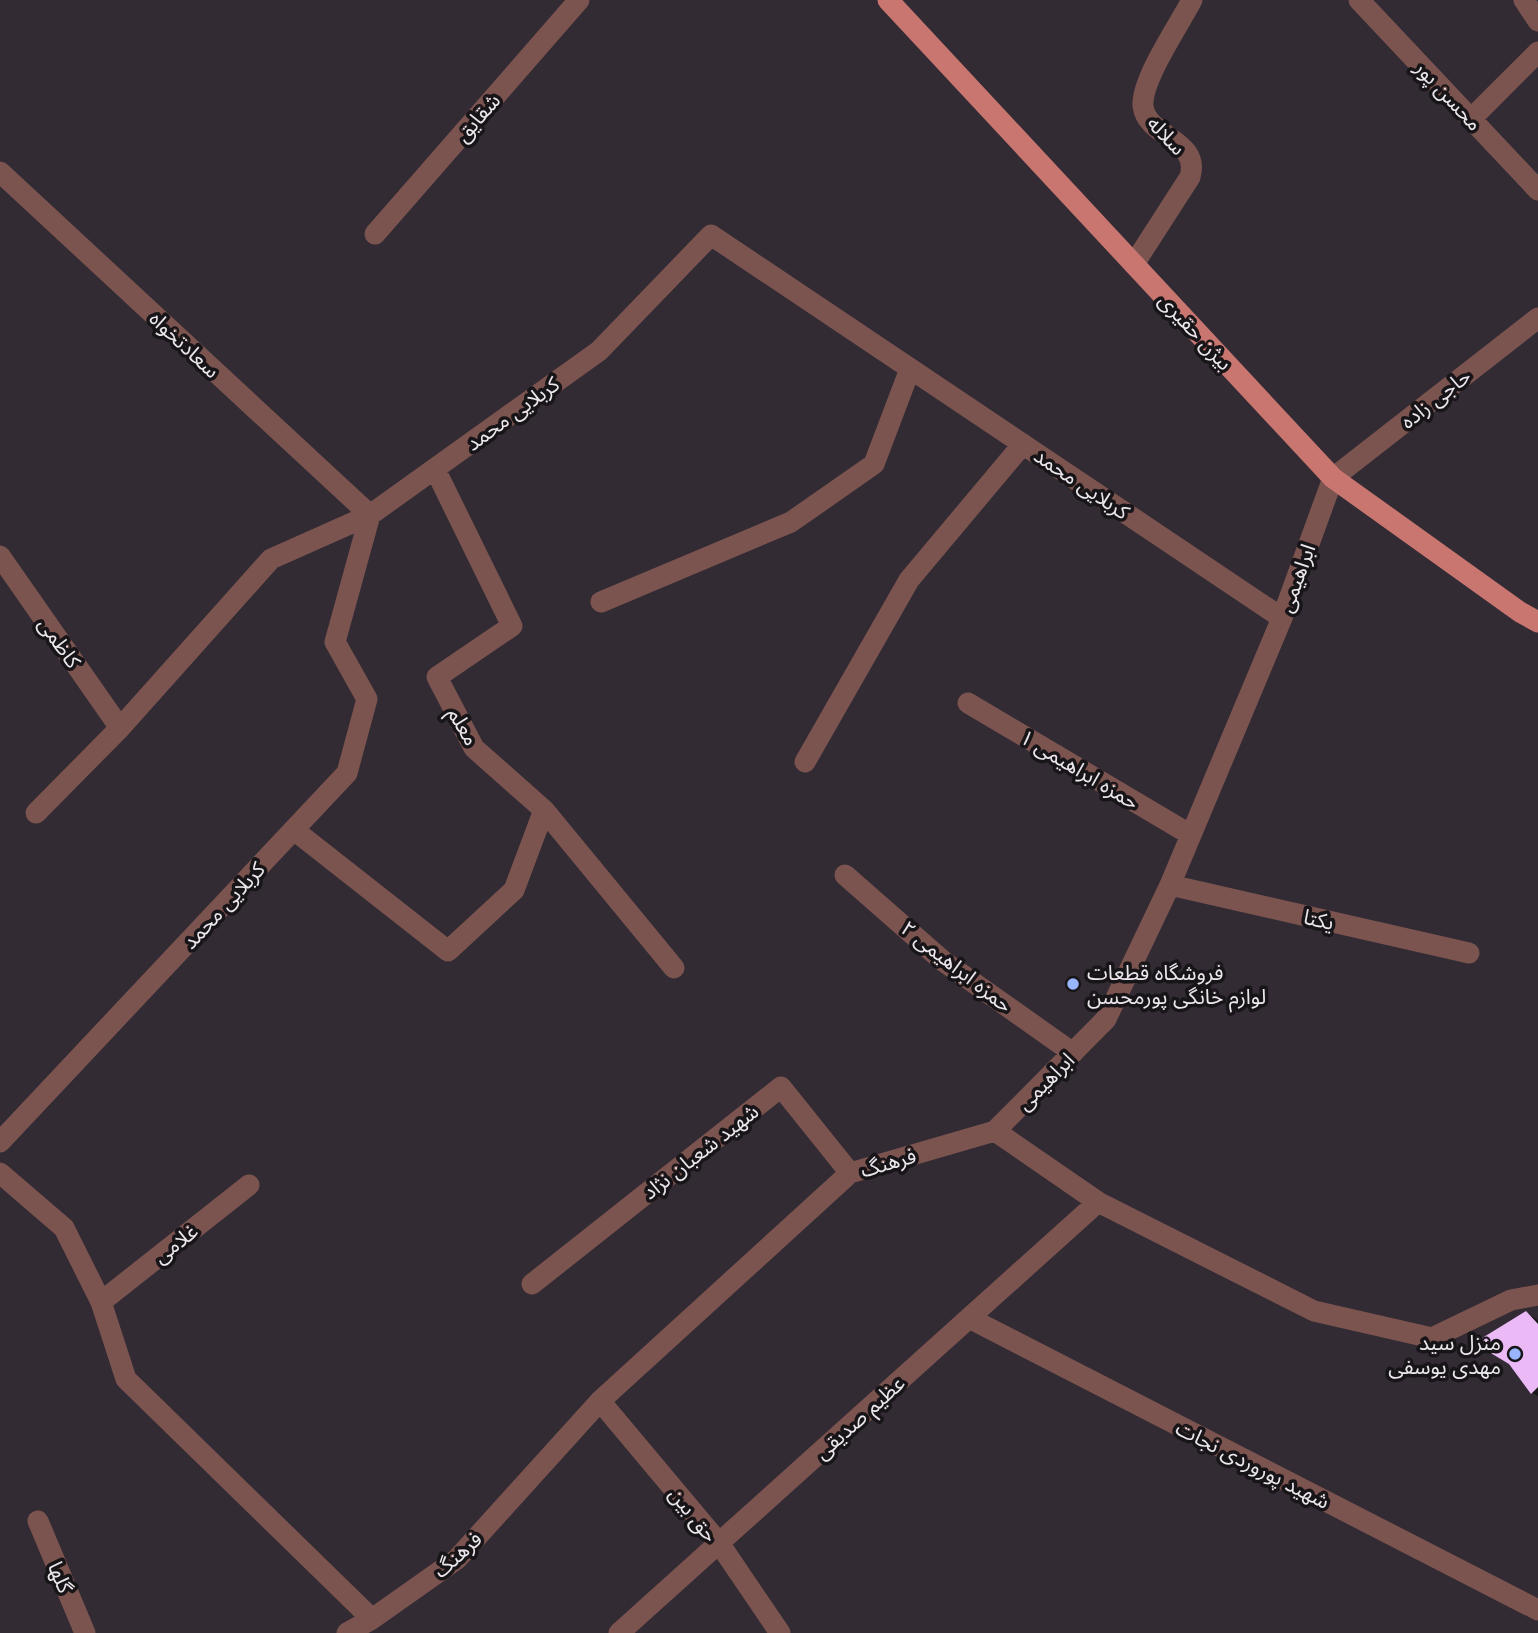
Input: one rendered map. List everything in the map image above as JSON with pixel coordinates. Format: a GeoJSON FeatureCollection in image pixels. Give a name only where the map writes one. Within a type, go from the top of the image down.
{"type":"FeatureCollection","features":[{"type":"Feature","properties":{"kind":"main road","name":"بیژن حقیری"},"geometry":{"type":"LineString","coordinates":[[888,0],[1333,478],[1520,612],[1538,622]]}},
{"type":"Feature","properties":{"kind":"street","name":"شقایق"},"geometry":{"type":"LineString","coordinates":[[375,234],[579,0]]}},
{"type":"Feature","properties":{"kind":"street","name":"سلاله"},"geometry":{"type":"LineString","coordinates":[[1134,264],[1190,177],[1193,167],[1187,152],[1152,123],[1143,108],[1145,86],[1192,0]]}},
{"type":"Feature","properties":{"kind":"street","name":"محسن پور"},"geometry":{"type":"LineString","coordinates":[[1359,0],[1538,190]]}},
{"type":"Feature","properties":{"kind":"street"},"geometry":{"type":"LineString","coordinates":[[1524,0],[1538,20]]}},
{"type":"Feature","properties":{"kind":"street"},"geometry":{"type":"LineString","coordinates":[[1471,119],[1538,52]]}},
{"type":"Feature","properties":{"kind":"street","name":"سعادتخواه"},"geometry":{"type":"LineString","coordinates":[[0,172],[370,515]]}},
{"type":"Feature","properties":{"kind":"street","name":"کربلایی محمد"},"geometry":{"type":"LineString","coordinates":[[0,1142],[347,773],[367,699],[335,642],[370,515],[599,351],[711,235],[1282,618]]}},
{"type":"Feature","properties":{"kind":"street","name":"حاجی زاده"},"geometry":{"type":"LineString","coordinates":[[1333,478],[1538,318]]}},
{"type":"Feature","properties":{"kind":"street"},"geometry":{"type":"LineString","coordinates":[[601,602],[792,522],[874,464],[910,369]]}},
{"type":"Feature","properties":{"kind":"street"},"geometry":{"type":"LineString","coordinates":[[805,762],[909,580],[1023,444]]}},
{"type":"Feature","properties":{"kind":"street","name":"معلم"},"geometry":{"type":"LineString","coordinates":[[435,469],[512,626],[437,677],[474,748],[544,810],[674,968]]}},
{"type":"Feature","properties":{"kind":"street","name":"ابراهیمی"},"geometry":{"type":"LineString","coordinates":[[995,1131],[1106,1020],[1170,885],[1282,618],[1333,478]]}},
{"type":"Feature","properties":{"kind":"street"},"geometry":{"type":"LineString","coordinates":[[36,813],[120,728],[271,559],[370,515]]}},
{"type":"Feature","properties":{"kind":"street","name":"کاظمی"},"geometry":{"type":"LineString","coordinates":[[0,556],[120,728]]}},
{"type":"Feature","properties":{"kind":"street","name":"حمزه ابراهیمی ۱"},"geometry":{"type":"LineString","coordinates":[[968,703],[1191,835]]}},
{"type":"Feature","properties":{"kind":"street"},"geometry":{"type":"LineString","coordinates":[[294,830],[448,951],[514,890],[544,810]]}},
{"type":"Feature","properties":{"kind":"street","name":"حمزه ابراهیمی ۲"},"geometry":{"type":"LineString","coordinates":[[845,875],[943,961],[1073,1053]]}},
{"type":"Feature","properties":{"kind":"street","name":"یکتا"},"geometry":{"type":"LineString","coordinates":[[1170,885],[1469,953]]}},
{"type":"Feature","properties":{"kind":"street","name":"شهید شعبان نژاد"},"geometry":{"type":"LineString","coordinates":[[532,1284],[781,1087],[850,1173]]}},
{"type":"Feature","properties":{"kind":"street"},"geometry":{"type":"LineString","coordinates":[[995,1131],[1098,1202],[1314,1311],[1432,1338],[1511,1300],[1538,1295]]}},
{"type":"Feature","properties":{"kind":"street","name":"فرهنگ"},"geometry":{"type":"LineString","coordinates":[[347,1633],[372,1619],[457,1559],[600,1401],[850,1173],[995,1131]]}},
{"type":"Feature","properties":{"kind":"street"},"geometry":{"type":"LineString","coordinates":[[0,1173],[64,1228],[101,1302],[126,1379],[372,1619]]}},
{"type":"Feature","properties":{"kind":"street","name":"غلامی"},"geometry":{"type":"LineString","coordinates":[[101,1302],[249,1185]]}},
{"type":"Feature","properties":{"kind":"street","name":"عظیم صدیقی"},"geometry":{"type":"LineString","coordinates":[[619,1633],[1098,1202]]}},
{"type":"Feature","properties":{"kind":"street","name":"شهید پوروردی نجات"},"geometry":{"type":"LineString","coordinates":[[969,1318],[1538,1610]]}},
{"type":"Feature","properties":{"kind":"street","name":"حق بین"},"geometry":{"type":"LineString","coordinates":[[600,1401],[719,1543],[780,1633]]}},
{"type":"Feature","properties":{"kind":"street","name":"گلها"},"geometry":{"type":"LineString","coordinates":[[38,1521],[85,1633]]}},
{"type":"Feature","properties":{"kind":"building","name":"منزل سید مهدی یوسفی"},"geometry":{"type":"Polygon","coordinates":[[[1526,1311],[1538,1324],[1538,1387],[1531,1394],[1509,1364],[1474,1343],[1526,1311]]]}},
{"type":"Feature","properties":{"kind":"place","name":"فروشگاه قطعات لوازم خانگی پورمحسن"},"geometry":{"type":"Point","coordinates":[1073,984]}},
{"type":"Feature","properties":{"kind":"place","name":"منزل سید مهدی یوسفی"},"geometry":{"type":"Point","coordinates":[1515,1354]}}]}
